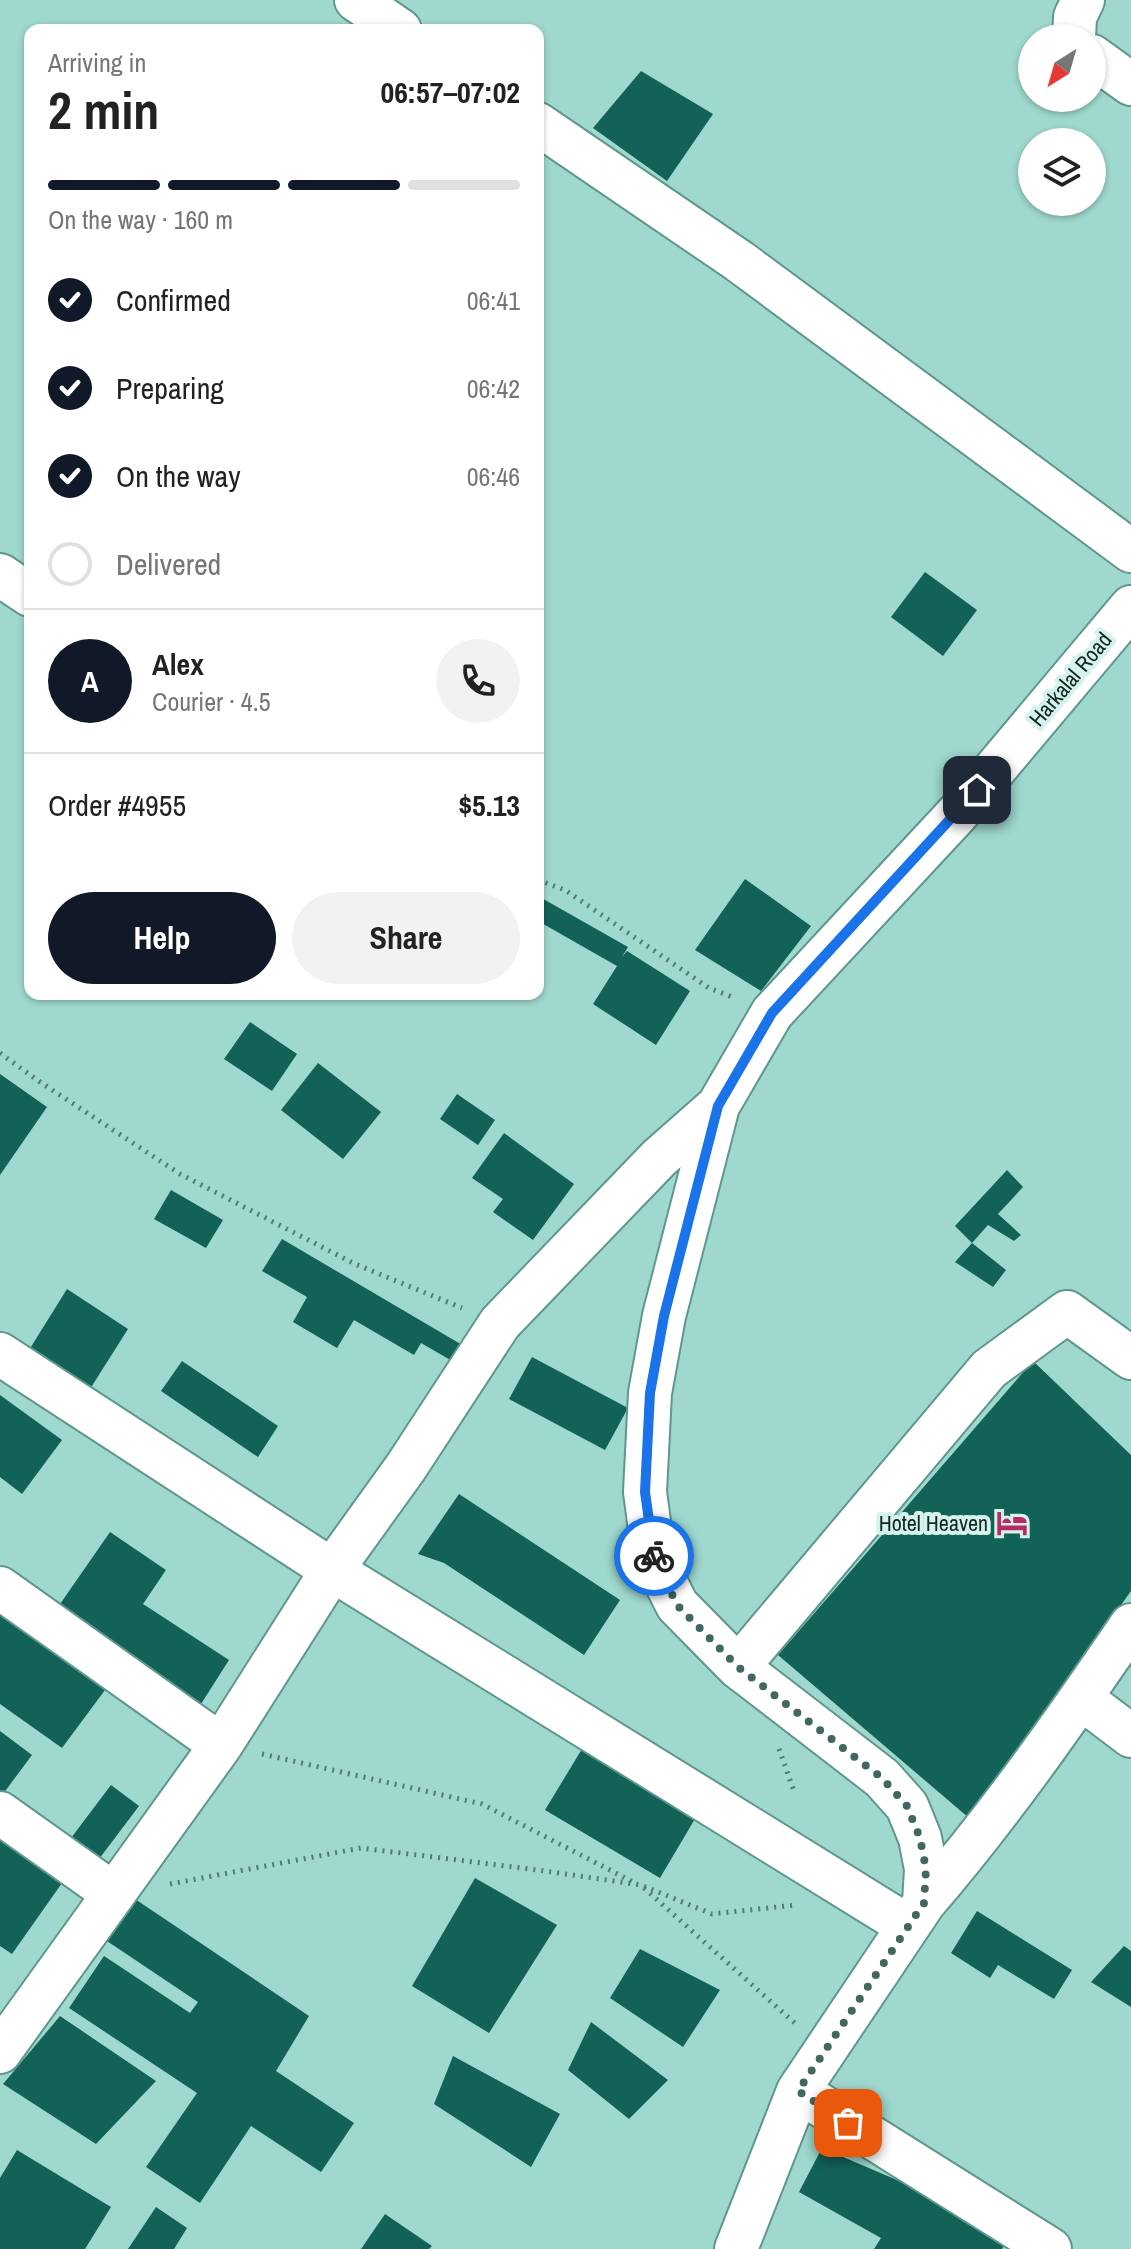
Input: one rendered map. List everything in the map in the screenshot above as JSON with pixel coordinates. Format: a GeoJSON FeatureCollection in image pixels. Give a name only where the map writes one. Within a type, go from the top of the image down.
{"type":"FeatureCollection","features":[{"type":"Feature","properties":{"kind":"street"},"geometry":{"type":"LineString","coordinates":[[356,0],[391,24]]}},
{"type":"Feature","properties":{"kind":"street"},"geometry":{"type":"LineString","coordinates":[[1075,24],[1083,0]]}},
{"type":"Feature","properties":{"kind":"street"},"geometry":{"type":"LineString","coordinates":[[1106,66],[1131,84]]}},
{"type":"Feature","properties":{"kind":"street"},"geometry":{"type":"LineString","coordinates":[[544,128],[739,261],[1131,551]]}},
{"type":"Feature","properties":{"kind":"street"},"geometry":{"type":"LineString","coordinates":[[0,575],[24,591]]}},
{"type":"Feature","properties":{"kind":"street","name":"Harkalal Road"},"geometry":{"type":"LineString","coordinates":[[916,1915],[926,1869],[920,1838],[907,1806],[882,1778],[738,1667],[677,1605],[654,1559],[645,1492],[650,1393],[661,1332],[718,1106],[772,1013],[958,813],[1131,607]]}},
{"type":"Feature","properties":{"kind":"street"},"geometry":{"type":"LineString","coordinates":[[0,2052],[221,1745],[332,1570],[406,1467],[500,1323],[659,1158],[718,1106]]}},
{"type":"Feature","properties":{"kind":"street"},"geometry":{"type":"LineString","coordinates":[[738,1667],[989,1369],[1067,1312],[1131,1358]]}},
{"type":"Feature","properties":{"kind":"street"},"geometry":{"type":"LineString","coordinates":[[0,1354],[332,1570],[916,1915]]}},
{"type":"Feature","properties":{"kind":"street"},"geometry":{"type":"LineString","coordinates":[[0,1588],[221,1745]]}},
{"type":"Feature","properties":{"kind":"street"},"geometry":{"type":"LineString","coordinates":[[736,2249],[798,2091],[916,1915],[975,1845],[1131,1625]]}},
{"type":"Feature","properties":{"kind":"street"},"geometry":{"type":"LineString","coordinates":[[1081,1698],[1131,1736]]}},
{"type":"Feature","properties":{"kind":"street"},"geometry":{"type":"LineString","coordinates":[[0,1813],[114,1894]]}},
{"type":"Feature","properties":{"kind":"street"},"geometry":{"type":"LineString","coordinates":[[798,2091],[1050,2249]]}},
{"type":"Feature","properties":{"kind":"path"},"geometry":{"type":"LineString","coordinates":[[544,882],[565,890],[709,988],[772,1013]]}},
{"type":"Feature","properties":{"kind":"path"},"geometry":{"type":"LineString","coordinates":[[0,1053],[180,1174],[355,1264],[500,1323]]}},
{"type":"Feature","properties":{"kind":"path"},"geometry":{"type":"LineString","coordinates":[[221,1745],[482,1804],[641,1885],[712,1914],[804,1905]]}},
{"type":"Feature","properties":{"kind":"path"},"geometry":{"type":"LineString","coordinates":[[114,1894],[361,1848],[641,1885],[825,2050]]}},
{"type":"Feature","properties":{"kind":"building"},"geometry":{"type":"Polygon","coordinates":[[[641,71],[713,114],[667,181],[593,128],[641,71]]]}},
{"type":"Feature","properties":{"kind":"building"},"geometry":{"type":"Polygon","coordinates":[[[925,572],[977,610],[943,656],[891,617],[925,572]]]}},
{"type":"Feature","properties":{"kind":"building"},"geometry":{"type":"Polygon","coordinates":[[[745,879],[811,926],[761,991],[695,950],[745,879]]]}},
{"type":"Feature","properties":{"kind":"building"},"geometry":{"type":"Polygon","coordinates":[[[544,899],[628,947],[622,957],[627,951],[690,991],[656,1045],[593,1004],[617,966],[544,924],[544,899]]]}},
{"type":"Feature","properties":{"kind":"building"},"geometry":{"type":"Polygon","coordinates":[[[250,1022],[297,1054],[272,1091],[224,1059],[250,1022]]]}},
{"type":"Feature","properties":{"kind":"building"},"geometry":{"type":"Polygon","coordinates":[[[318,1063],[381,1112],[343,1159],[281,1110],[318,1063]]]}},
{"type":"Feature","properties":{"kind":"building"},"geometry":{"type":"Polygon","coordinates":[[[0,1074],[47,1107],[0,1175],[0,1074]]]}},
{"type":"Feature","properties":{"kind":"building"},"geometry":{"type":"Polygon","coordinates":[[[457,1094],[495,1120],[478,1145],[440,1119],[457,1094]]]}},
{"type":"Feature","properties":{"kind":"building"},"geometry":{"type":"Polygon","coordinates":[[[504,1133],[574,1184],[533,1240],[493,1212],[503,1199],[472,1178],[504,1133]]]}},
{"type":"Feature","properties":{"kind":"building"},"geometry":{"type":"Polygon","coordinates":[[[1007,1170],[1023,1187],[998,1214],[1021,1235],[1014,1241],[988,1225],[972,1243],[955,1226],[1007,1170]]]}},
{"type":"Feature","properties":{"kind":"building"},"geometry":{"type":"Polygon","coordinates":[[[171,1190],[223,1220],[206,1248],[154,1219],[171,1190]]]}},
{"type":"Feature","properties":{"kind":"building"},"geometry":{"type":"Polygon","coordinates":[[[282,1239],[469,1349],[459,1365],[421,1343],[414,1355],[354,1320],[337,1348],[293,1322],[307,1297],[262,1271],[282,1239]]]}},
{"type":"Feature","properties":{"kind":"building"},"geometry":{"type":"Polygon","coordinates":[[[972,1243],[1006,1270],[993,1287],[955,1262],[972,1243]]]}},
{"type":"Feature","properties":{"kind":"building"},"geometry":{"type":"Polygon","coordinates":[[[67,1289],[128,1329],[90,1389],[29,1350],[67,1289]]]}},
{"type":"Feature","properties":{"kind":"building"},"geometry":{"type":"Polygon","coordinates":[[[532,1357],[628,1408],[605,1450],[509,1399],[532,1357]]]}},
{"type":"Feature","properties":{"kind":"building"},"geometry":{"type":"Polygon","coordinates":[[[182,1361],[278,1426],[258,1457],[161,1391],[182,1361]]]}},
{"type":"Feature","properties":{"kind":"building","name":"Hotel Heaven"},"geometry":{"type":"Polygon","coordinates":[[[1033,1361],[1131,1455],[1131,1591],[969,1818],[778,1655],[1033,1361]]]}},
{"type":"Feature","properties":{"kind":"building"},"geometry":{"type":"Polygon","coordinates":[[[0,1395],[62,1440],[22,1494],[0,1477],[0,1395]]]}},
{"type":"Feature","properties":{"kind":"building"},"geometry":{"type":"Polygon","coordinates":[[[459,1494],[620,1600],[584,1655],[444,1563],[418,1554],[459,1494]]]}},
{"type":"Feature","properties":{"kind":"building"},"geometry":{"type":"Polygon","coordinates":[[[110,1532],[166,1570],[143,1604],[229,1660],[201,1704],[58,1607],[110,1532]]]}},
{"type":"Feature","properties":{"kind":"building"},"geometry":{"type":"Polygon","coordinates":[[[0,1615],[105,1690],[62,1748],[0,1704],[0,1615]]]}},
{"type":"Feature","properties":{"kind":"building"},"geometry":{"type":"Polygon","coordinates":[[[0,1731],[32,1755],[0,1798],[0,1731]]]}},
{"type":"Feature","properties":{"kind":"building"},"geometry":{"type":"Polygon","coordinates":[[[585,1744],[699,1812],[660,1878],[545,1810],[585,1744]]]}},
{"type":"Feature","properties":{"kind":"building"},"geometry":{"type":"Polygon","coordinates":[[[111,1785],[139,1806],[93,1867],[65,1846],[111,1785]]]}},
{"type":"Feature","properties":{"kind":"building"},"geometry":{"type":"Polygon","coordinates":[[[0,1839],[62,1883],[12,1954],[0,1946],[0,1839]]]}},
{"type":"Feature","properties":{"kind":"building"},"geometry":{"type":"Polygon","coordinates":[[[475,1878],[557,1925],[489,2033],[412,1986],[475,1878]]]}},
{"type":"Feature","properties":{"kind":"building"},"geometry":{"type":"Polygon","coordinates":[[[132,1897],[309,2016],[276,2071],[354,2123],[321,2172],[251,2126],[200,2203],[146,2167],[197,2093],[69,2008],[104,1956],[190,2013],[198,2002],[104,1939],[132,1897]]]}},
{"type":"Feature","properties":{"kind":"building"},"geometry":{"type":"Polygon","coordinates":[[[977,1911],[1072,1970],[1054,1999],[998,1965],[990,1978],[951,1953],[977,1911]]]}},
{"type":"Feature","properties":{"kind":"building"},"geometry":{"type":"Polygon","coordinates":[[[1124,1946],[1131,1951],[1131,2007],[1091,1982],[1124,1946]]]}},
{"type":"Feature","properties":{"kind":"building"},"geometry":{"type":"Polygon","coordinates":[[[640,1949],[720,1990],[683,2047],[610,1998],[640,1949]]]}},
{"type":"Feature","properties":{"kind":"building"},"geometry":{"type":"Polygon","coordinates":[[[60,2016],[156,2081],[96,2144],[3,2084],[60,2016]]]}},
{"type":"Feature","properties":{"kind":"building"},"geometry":{"type":"Polygon","coordinates":[[[591,2022],[668,2080],[629,2119],[568,2070],[591,2022]]]}},
{"type":"Feature","properties":{"kind":"building"},"geometry":{"type":"Polygon","coordinates":[[[453,2056],[560,2114],[531,2167],[434,2104],[453,2056]]]}},
{"type":"Feature","properties":{"kind":"building"},"geometry":{"type":"Polygon","coordinates":[[[822,2148],[911,2186],[1006,2242],[1002,2249],[874,2249],[881,2238],[799,2192],[822,2148]]]}},
{"type":"Feature","properties":{"kind":"building"},"geometry":{"type":"Polygon","coordinates":[[[17,2150],[111,2207],[85,2249],[0,2249],[0,2178],[17,2150]]]}},
{"type":"Feature","properties":{"kind":"building"},"geometry":{"type":"Polygon","coordinates":[[[156,2207],[187,2228],[174,2249],[128,2249],[156,2207]]]}},
{"type":"Feature","properties":{"kind":"building"},"geometry":{"type":"Polygon","coordinates":[[[385,2214],[432,2246],[429,2249],[361,2249],[385,2214]]]}},
{"type":"Feature","properties":{"kind":"way so far"},"geometry":{"type":"LineString","coordinates":[[654,1556],[677,1605],[738,1667],[882,1778],[907,1806],[920,1838],[926,1869],[924,1903],[798,2091],[848,2123]]}},
{"type":"Feature","properties":{"kind":"place","name":"Hotel Heaven"},"geometry":{"type":"Point","coordinates":[1012,1523]}},
{"type":"Feature","properties":{"kind":"route"},"geometry":{"type":"LineString","coordinates":[[654,1556],[645,1492],[650,1393],[664,1316],[718,1106],[772,1013],[977,790]]}}]}
